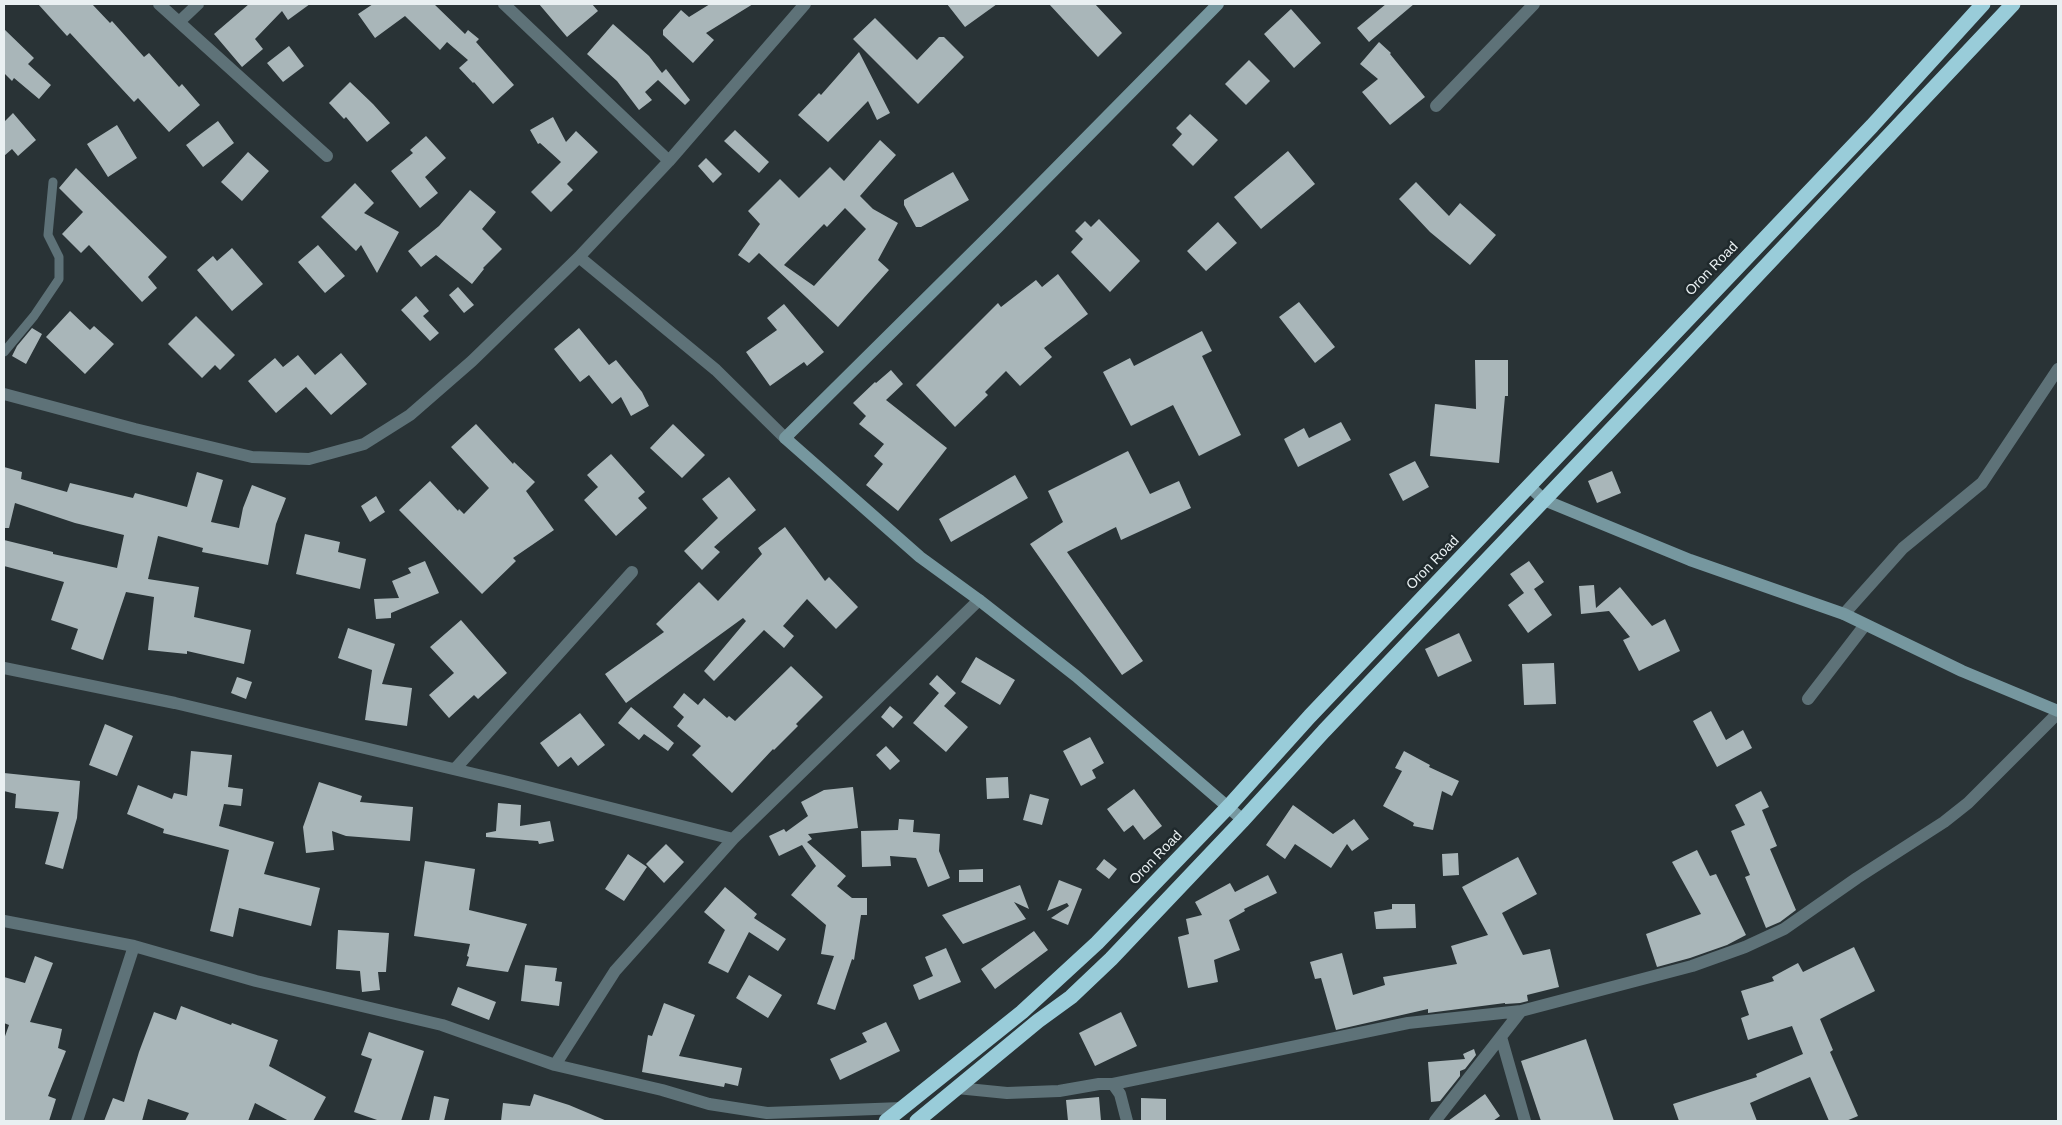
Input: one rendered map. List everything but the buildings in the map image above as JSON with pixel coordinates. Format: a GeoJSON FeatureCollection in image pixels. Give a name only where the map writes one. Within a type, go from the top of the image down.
{"type":"FeatureCollection","features":[{"type":"Feature","properties":{"kind":"highway","name":"Oron Road"},"geometry":{"type":"LineString","coordinates":[[886,1121],[1022,1012],[1097,943],[1229,806],[1310,716],[1872,126],[1983,4]]}},
{"type":"Feature","properties":{"kind":"highway"},"geometry":{"type":"LineString","coordinates":[[917,1121],[1038,1021],[1070,997],[1110,960],[1243,820],[1324,731],[2012,4]]}},
{"type":"Feature","properties":{"kind":"street"},"geometry":{"type":"LineString","coordinates":[[159,4],[327,156]]}},
{"type":"Feature","properties":{"kind":"street"},"geometry":{"type":"LineString","coordinates":[[179,22],[198,4]]}},
{"type":"Feature","properties":{"kind":"street"},"geometry":{"type":"LineString","coordinates":[[504,4],[669,161]]}},
{"type":"Feature","properties":{"kind":"street"},"geometry":{"type":"LineString","coordinates":[[4,394],[135,429],[252,457],[309,459],[364,444],[410,415],[472,361],[579,257],[669,161],[804,4]]}},
{"type":"Feature","properties":{"kind":"street"},"geometry":{"type":"LineString","coordinates":[[785,438],[997,228],[1218,4]]}},
{"type":"Feature","properties":{"kind":"street"},"geometry":{"type":"LineString","coordinates":[[1436,106],[1534,4]]}},
{"type":"Feature","properties":{"kind":"street"},"geometry":{"type":"LineString","coordinates":[[579,257],[716,370],[785,438],[920,557],[979,600],[1076,676],[1243,820]]}},
{"type":"Feature","properties":{"kind":"street"},"geometry":{"type":"LineString","coordinates":[[1844,614],[1903,548],[1982,483],[2058,369]]}},
{"type":"Feature","properties":{"kind":"street"},"geometry":{"type":"LineString","coordinates":[[957,1088],[1007,1093],[1059,1091],[1100,1084],[1113,1084],[1408,1023],[1521,1010],[1692,966],[1745,947],[1784,929],[1857,878],[1944,822],[1968,803],[2058,712],[1962,671],[1844,614],[1690,560],[1544,500],[1529,486]]}},
{"type":"Feature","properties":{"kind":"street"},"geometry":{"type":"LineString","coordinates":[[455,769],[632,572]]}},
{"type":"Feature","properties":{"kind":"street"},"geometry":{"type":"LineString","coordinates":[[555,1065],[614,971],[733,839],[979,600]]}},
{"type":"Feature","properties":{"kind":"street"},"geometry":{"type":"LineString","coordinates":[[1808,699],[1865,624]]}},
{"type":"Feature","properties":{"kind":"street"},"geometry":{"type":"LineString","coordinates":[[4,668],[175,703],[455,769],[733,839]]}},
{"type":"Feature","properties":{"kind":"street"},"geometry":{"type":"LineString","coordinates":[[4,921],[134,946],[256,981],[442,1025],[555,1065],[604,1078],[662,1090],[709,1104],[767,1113],[902,1108]]}},
{"type":"Feature","properties":{"kind":"street"},"geometry":{"type":"LineString","coordinates":[[77,1121],[134,946]]}},
{"type":"Feature","properties":{"kind":"street"},"geometry":{"type":"LineString","coordinates":[[1435,1121],[1521,1010]]}},
{"type":"Feature","properties":{"kind":"street"},"geometry":{"type":"LineString","coordinates":[[1501,1037],[1525,1121]]}},
{"type":"Feature","properties":{"kind":"street"},"geometry":{"type":"LineString","coordinates":[[1113,1084],[1120,1094],[1127,1121]]}},
{"type":"Feature","properties":{"kind":"lane"},"geometry":{"type":"LineString","coordinates":[[4,352],[34,316],[59,279],[60,256],[48,235],[53,182]]}}]}
